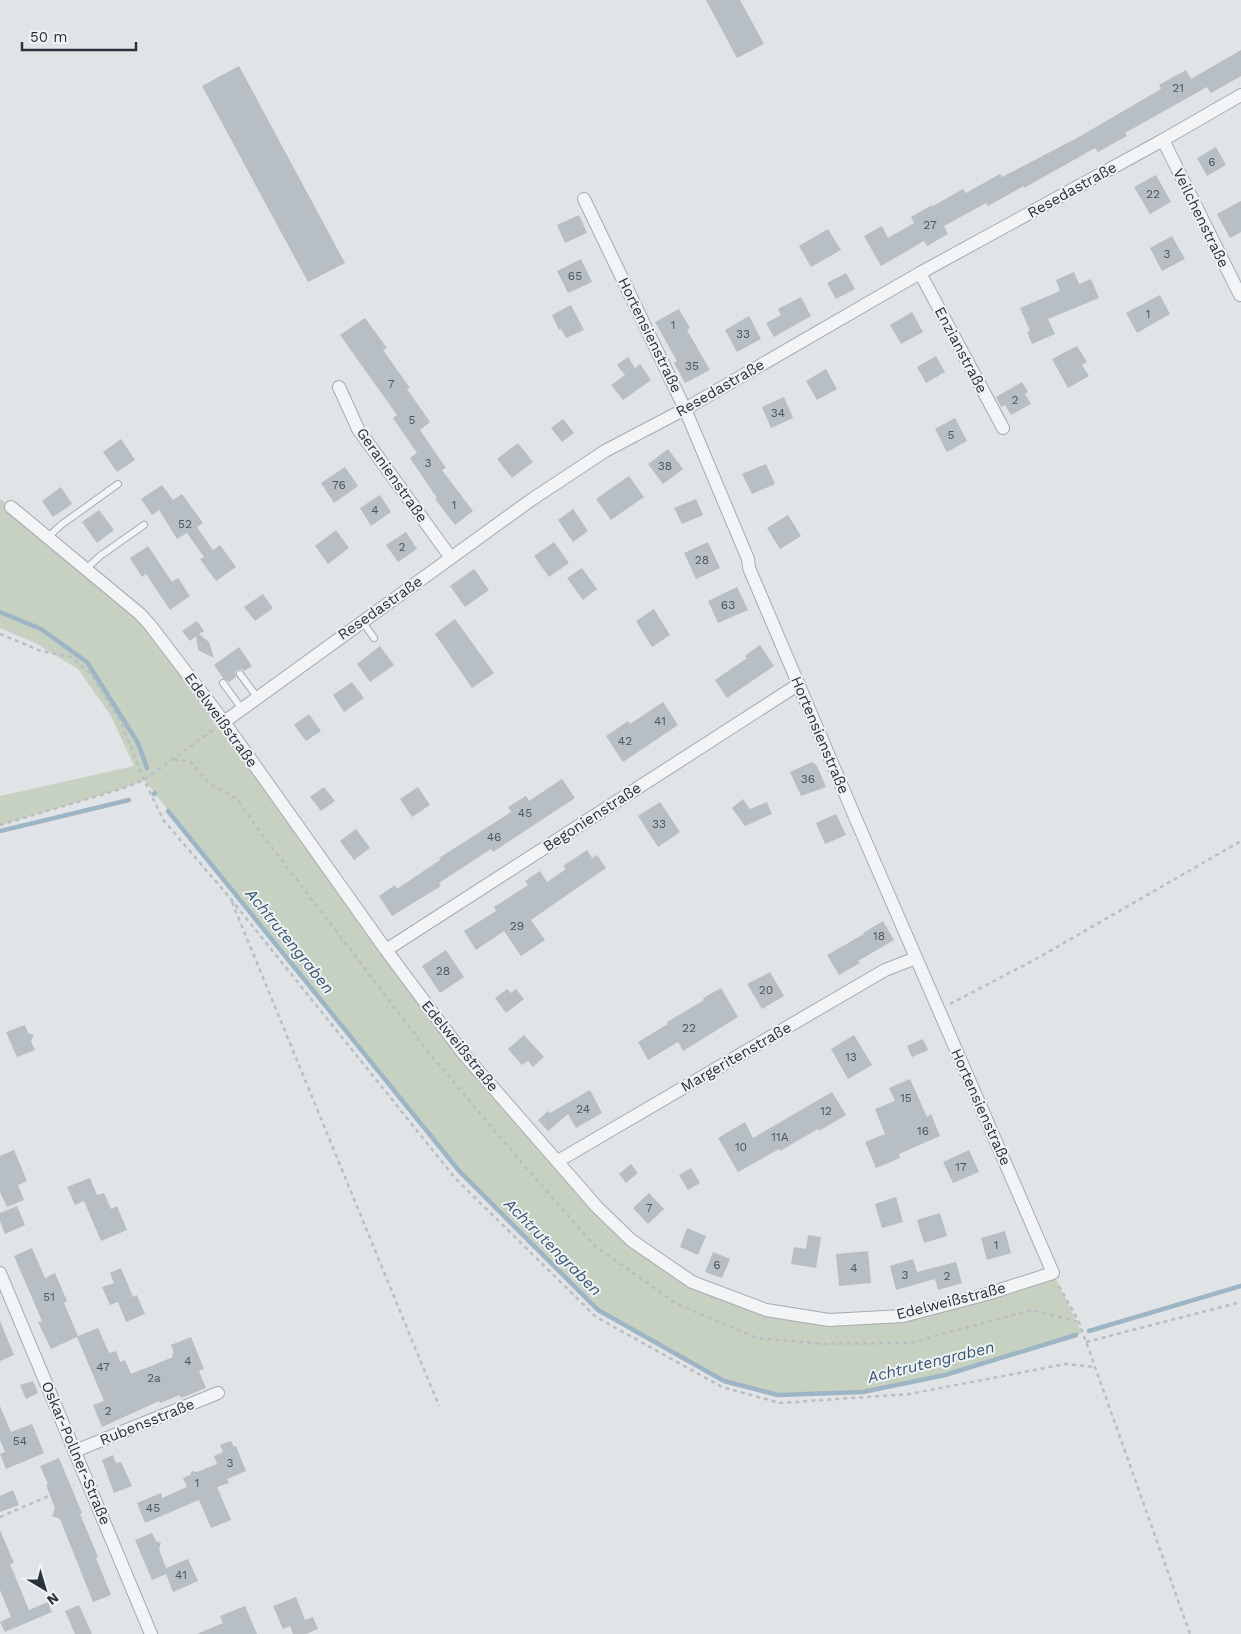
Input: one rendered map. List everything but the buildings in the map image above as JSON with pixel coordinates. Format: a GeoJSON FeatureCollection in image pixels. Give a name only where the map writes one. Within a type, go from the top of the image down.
{"type":"FeatureCollection","features":[{"type":"Feature","properties":{"kind":"street","name":"Resedastraße"},"geometry":{"type":"LineString","coordinates":[[224,722],[531,500],[605,451],[685,409],[920,273],[1163,140],[1241,95]]}},
{"type":"Feature","properties":{"kind":"street","name":"Veilchenstraße"},"geometry":{"type":"LineString","coordinates":[[1163,140],[1240,295]]}},
{"type":"Feature","properties":{"kind":"street","name":"Hortensienstraße"},"geometry":{"type":"LineString","coordinates":[[584,199],[685,409],[748,559],[749,568],[1053,1273]]}},
{"type":"Feature","properties":{"kind":"street","name":"Enzianstraße"},"geometry":{"type":"LineString","coordinates":[[920,273],[1002,428]]}},
{"type":"Feature","properties":{"kind":"street","name":"Geranienstraße"},"geometry":{"type":"LineString","coordinates":[[340,387],[358,429],[451,558]]}},
{"type":"Feature","properties":{"kind":"street","name":"Edelweißstraße"},"geometry":{"type":"LineString","coordinates":[[11,507],[140,614],[150,625],[224,722],[386,950],[462,1052],[597,1207],[632,1240],[692,1282],[766,1310],[829,1320],[903,1316],[987,1294],[1053,1273]]}},
{"type":"Feature","properties":{"kind":"street","name":"Begonienstraße"},"geometry":{"type":"LineString","coordinates":[[386,950],[799,684]]}},
{"type":"Feature","properties":{"kind":"street","name":"Margeritenstraße"},"geometry":{"type":"LineString","coordinates":[[558,1161],[885,970],[916,958]]}},
{"type":"Feature","properties":{"kind":"street","name":"Oskar-Pollner-Straße"},"geometry":{"type":"LineString","coordinates":[[0,1273],[151,1634]]}},
{"type":"Feature","properties":{"kind":"street","name":"Rubensstraße"},"geometry":{"type":"LineString","coordinates":[[75,1451],[218,1392]]}},
{"type":"Feature","properties":{"kind":"lane"},"geometry":{"type":"LineString","coordinates":[[48,538],[61,525],[118,484]]}},
{"type":"Feature","properties":{"kind":"lane"},"geometry":{"type":"LineString","coordinates":[[86,569],[100,556],[144,524]]}},
{"type":"Feature","properties":{"kind":"lane"},"geometry":{"type":"LineString","coordinates":[[362,621],[374,638]]}},
{"type":"Feature","properties":{"kind":"lane"},"geometry":{"type":"LineString","coordinates":[[240,674],[257,697]]}},
{"type":"Feature","properties":{"kind":"lane"},"geometry":{"type":"LineString","coordinates":[[223,684],[242,709]]}},
{"type":"Feature","properties":{"kind":"path"},"geometry":{"type":"LineString","coordinates":[[0,634],[41,651],[71,656],[91,674],[122,725],[144,780],[164,821],[230,898],[455,1178],[596,1317],[722,1387],[780,1403],[909,1394],[1066,1364],[1094,1367]]}},
{"type":"Feature","properties":{"kind":"path"},"geometry":{"type":"LineString","coordinates":[[0,825],[121,789],[144,780],[224,722]]}},
{"type":"Feature","properties":{"kind":"path"},"geometry":{"type":"LineString","coordinates":[[939,1011],[1036,959],[1241,841]]}},
{"type":"Feature","properties":{"kind":"path"},"geometry":{"type":"LineString","coordinates":[[230,898],[439,1406]]}},
{"type":"Feature","properties":{"kind":"path"},"geometry":{"type":"LineString","coordinates":[[1053,1273],[1079,1322],[1190,1634]]}},
{"type":"Feature","properties":{"kind":"path"},"geometry":{"type":"LineString","coordinates":[[1086,1342],[1241,1302]]}},
{"type":"Feature","properties":{"kind":"path"},"geometry":{"type":"LineString","coordinates":[[0,1517],[87,1480]]}},
{"type":"Feature","properties":{"kind":"green space"},"geometry":{"type":"Polygon","coordinates":[[[0,499],[140,614],[386,950],[597,1207],[692,1282],[766,1310],[829,1320],[903,1316],[1053,1273],[1082,1333],[945,1375],[863,1392],[778,1395],[724,1381],[598,1310],[460,1172],[144,780],[121,789],[0,825],[0,796],[134,766],[111,716],[78,669],[35,643],[0,628],[0,499]]]}},
{"type":"Feature","properties":{"kind":"waterway"},"geometry":{"type":"LineString","coordinates":[[0,612],[41,629],[87,662],[138,743],[147,768]]}},
{"type":"Feature","properties":{"kind":"waterway"},"geometry":{"type":"LineString","coordinates":[[0,831],[129,800]]}},
{"type":"Feature","properties":{"kind":"waterway","name":"Achtrutengraben"},"geometry":{"type":"LineString","coordinates":[[168,811],[460,1172],[598,1310],[724,1381],[778,1395],[863,1392],[945,1375],[1076,1335]]}},
{"type":"Feature","properties":{"kind":"waterway","name":"Achtrutengraben"},"geometry":{"type":"LineString","coordinates":[[1089,1331],[1241,1286]]}}]}
